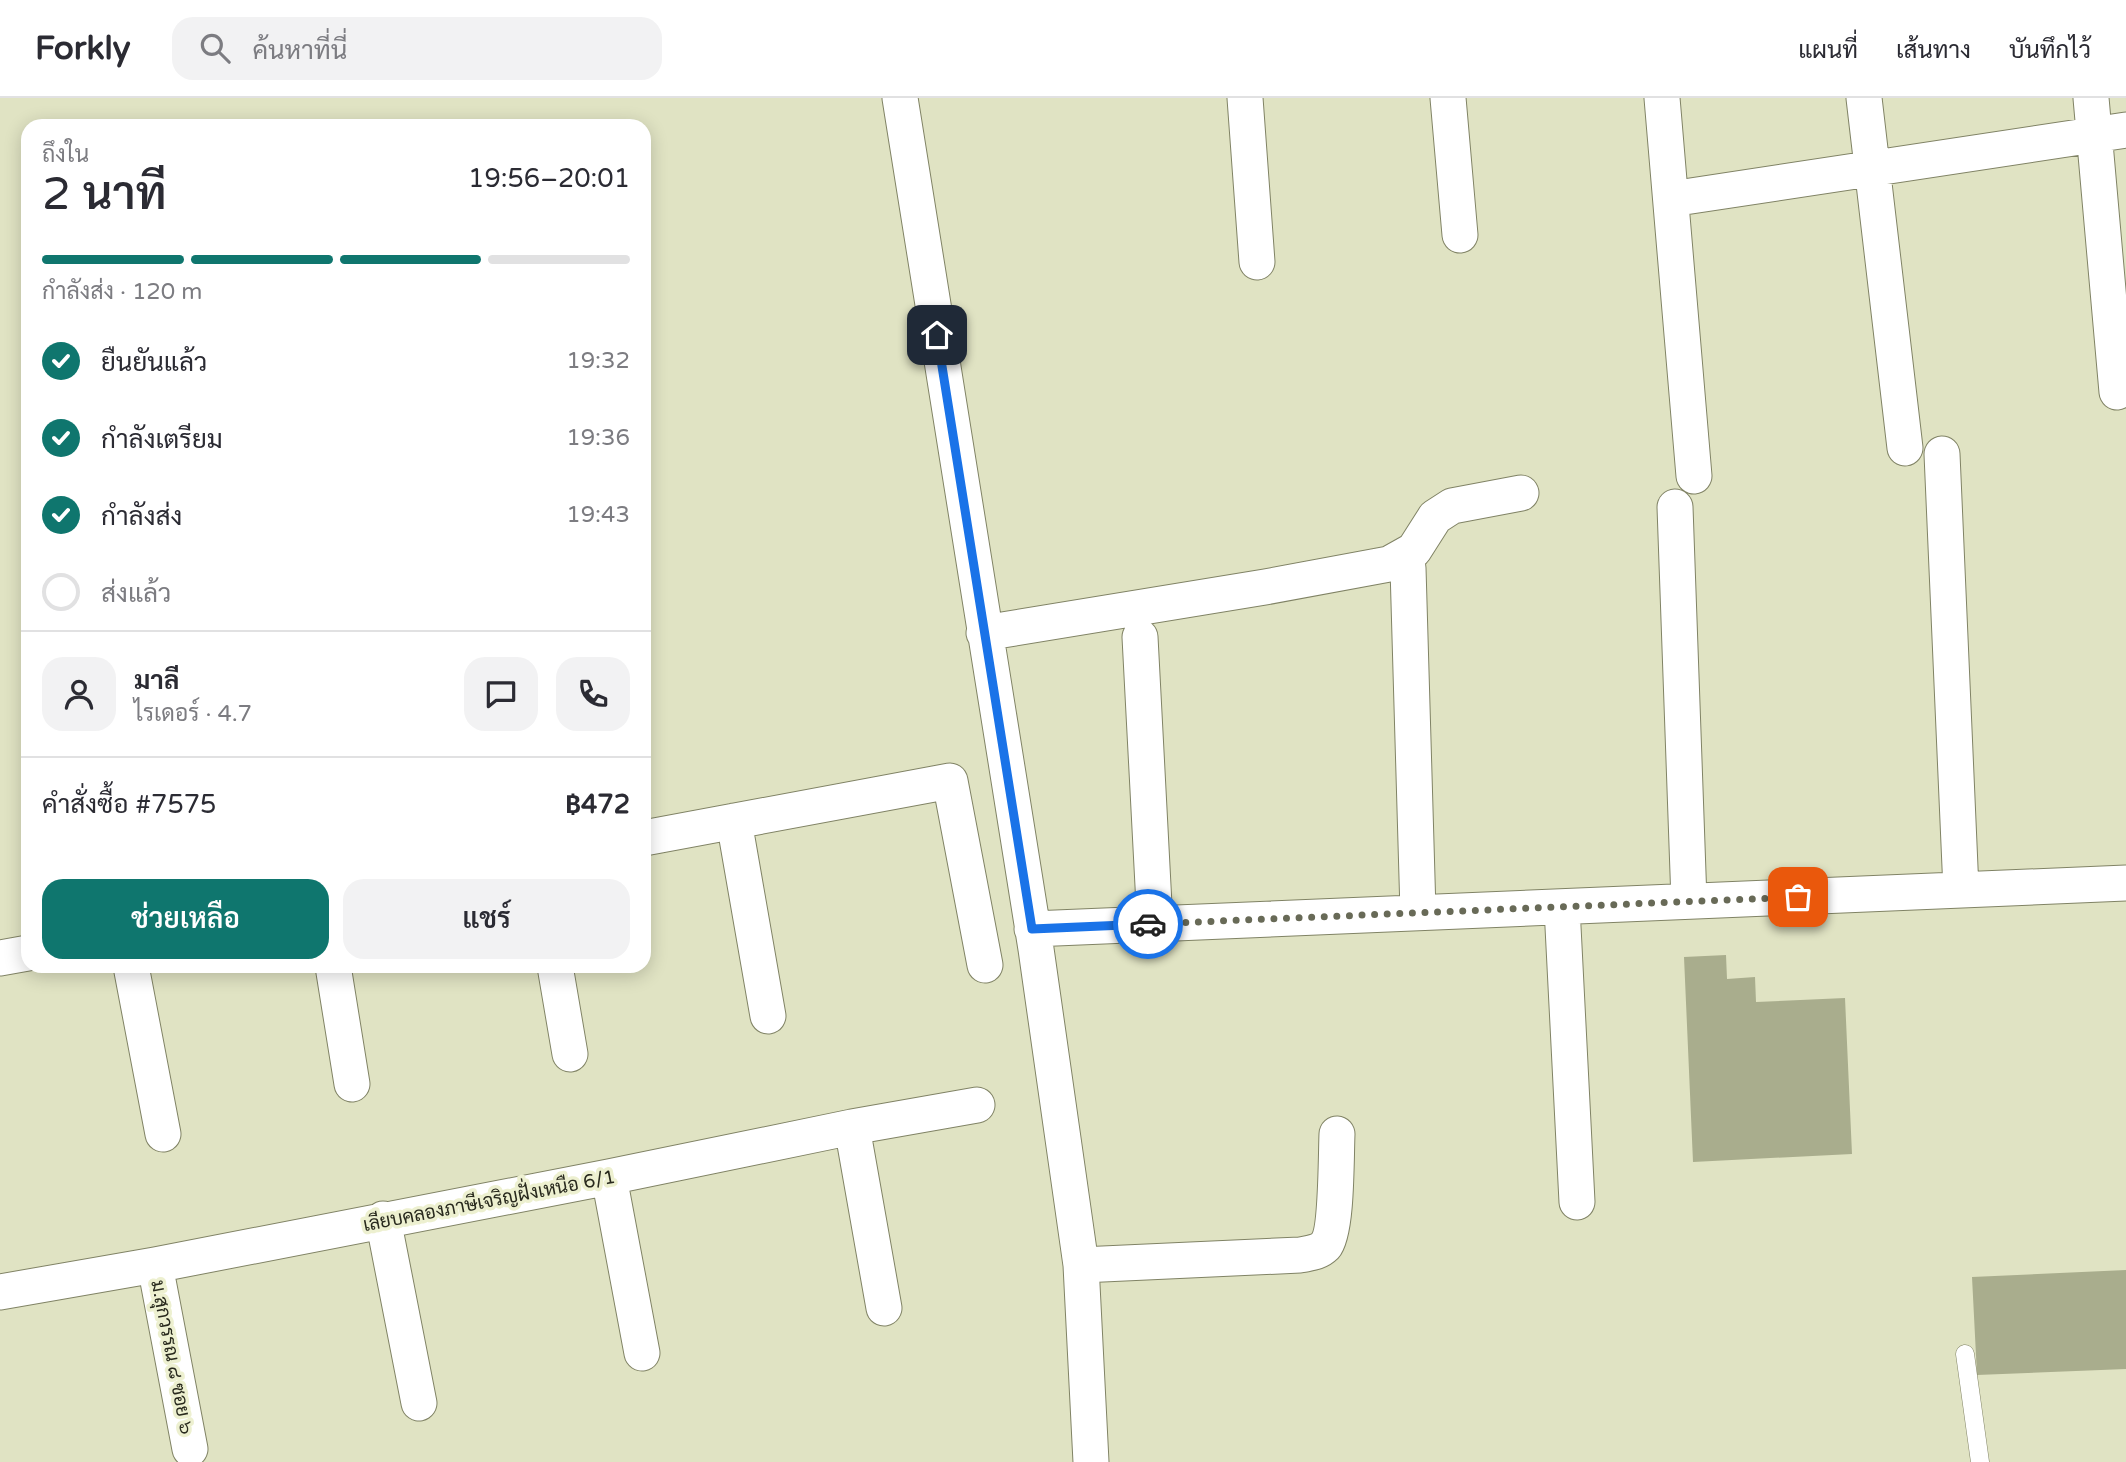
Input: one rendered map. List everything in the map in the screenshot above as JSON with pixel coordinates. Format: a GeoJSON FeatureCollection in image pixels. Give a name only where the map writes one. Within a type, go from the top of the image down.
{"type":"FeatureCollection","features":[{"type":"Feature","properties":{"kind":"street"},"geometry":{"type":"LineString","coordinates":[[900,98],[1032,929],[1081,1265],[1091,1462]]}},
{"type":"Feature","properties":{"kind":"street"},"geometry":{"type":"LineString","coordinates":[[1245,98],[1257,262]]}},
{"type":"Feature","properties":{"kind":"street"},"geometry":{"type":"LineString","coordinates":[[1448,98],[1460,235]]}},
{"type":"Feature","properties":{"kind":"street"},"geometry":{"type":"LineString","coordinates":[[1662,98],[1694,476]]}},
{"type":"Feature","properties":{"kind":"street"},"geometry":{"type":"LineString","coordinates":[[1864,98],[1905,448]]}},
{"type":"Feature","properties":{"kind":"street"},"geometry":{"type":"LineString","coordinates":[[2091,98],[2110,132],[2118,392]]}},
{"type":"Feature","properties":{"kind":"street"},"geometry":{"type":"LineString","coordinates":[[1671,199],[2110,132]]}},
{"type":"Feature","properties":{"kind":"street"},"geometry":{"type":"LineString","coordinates":[[1942,454],[1961,890]]}},
{"type":"Feature","properties":{"kind":"street"},"geometry":{"type":"LineString","coordinates":[[984,633],[1389,564],[1414,550],[1435,517],[1452,506],[1521,493]]}},
{"type":"Feature","properties":{"kind":"street"},"geometry":{"type":"LineString","coordinates":[[1675,506],[1689,901]]}},
{"type":"Feature","properties":{"kind":"street"},"geometry":{"type":"LineString","coordinates":[[1408,568],[1418,912]]}},
{"type":"Feature","properties":{"kind":"street"},"geometry":{"type":"LineString","coordinates":[[1140,637],[1155,924]]}},
{"type":"Feature","properties":{"kind":"street"},"geometry":{"type":"LineString","coordinates":[[651,837],[950,781],[985,965]]}},
{"type":"Feature","properties":{"kind":"street"},"geometry":{"type":"LineString","coordinates":[[734,821],[768,1016]]}},
{"type":"Feature","properties":{"kind":"street"},"geometry":{"type":"LineString","coordinates":[[1032,929],[2126,883]]}},
{"type":"Feature","properties":{"kind":"street"},"geometry":{"type":"LineString","coordinates":[[1562,907],[1577,1202]]}},
{"type":"Feature","properties":{"kind":"street"},"geometry":{"type":"LineString","coordinates":[[0,958],[21,954]]}},
{"type":"Feature","properties":{"kind":"street"},"geometry":{"type":"LineString","coordinates":[[132,973],[163,1134]]}},
{"type":"Feature","properties":{"kind":"street"},"geometry":{"type":"LineString","coordinates":[[334,973],[352,1084]]}},
{"type":"Feature","properties":{"kind":"street"},"geometry":{"type":"LineString","coordinates":[[556,973],[570,1054]]}},
{"type":"Feature","properties":{"kind":"street","name":"เลียบคลองภาษีเจริญฝั่งเหนือ 6/1"},"geometry":{"type":"LineString","coordinates":[[0,1292],[155,1265],[608,1177],[852,1126],[977,1105]]}},
{"type":"Feature","properties":{"kind":"street"},"geometry":{"type":"LineString","coordinates":[[852,1126],[884,1308]]}},
{"type":"Feature","properties":{"kind":"street"},"geometry":{"type":"LineString","coordinates":[[1081,1265],[1300,1255],[1319,1251],[1328,1244],[1332,1228],[1337,1133]]}},
{"type":"Feature","properties":{"kind":"street"},"geometry":{"type":"LineString","coordinates":[[608,1177],[642,1353]]}},
{"type":"Feature","properties":{"kind":"street"},"geometry":{"type":"LineString","coordinates":[[383,1219],[419,1403]]}},
{"type":"Feature","properties":{"kind":"street","name":"ม.สุกวรรณ ๘ ซอย ๖"},"geometry":{"type":"LineString","coordinates":[[155,1265],[190,1449]]}},
{"type":"Feature","properties":{"kind":"lane"},"geometry":{"type":"LineString","coordinates":[[1965,1354],[1980,1462]]}},
{"type":"Feature","properties":{"kind":"building"},"geometry":{"type":"Polygon","coordinates":[[[1726,955],[1727,979],[1755,977],[1756,1002],[1845,998],[1852,1154],[1693,1162],[1684,957],[1726,955]]]}},
{"type":"Feature","properties":{"kind":"building"},"geometry":{"type":"Polygon","coordinates":[[[2126,1270],[2126,1369],[1977,1375],[1972,1277],[2126,1270]]]}},
{"type":"Feature","properties":{"kind":"way so far"},"geometry":{"type":"LineString","coordinates":[[1148,924],[1798,897]]}},
{"type":"Feature","properties":{"kind":"route"},"geometry":{"type":"LineString","coordinates":[[937,335],[1032,929],[1148,924]]}}]}
